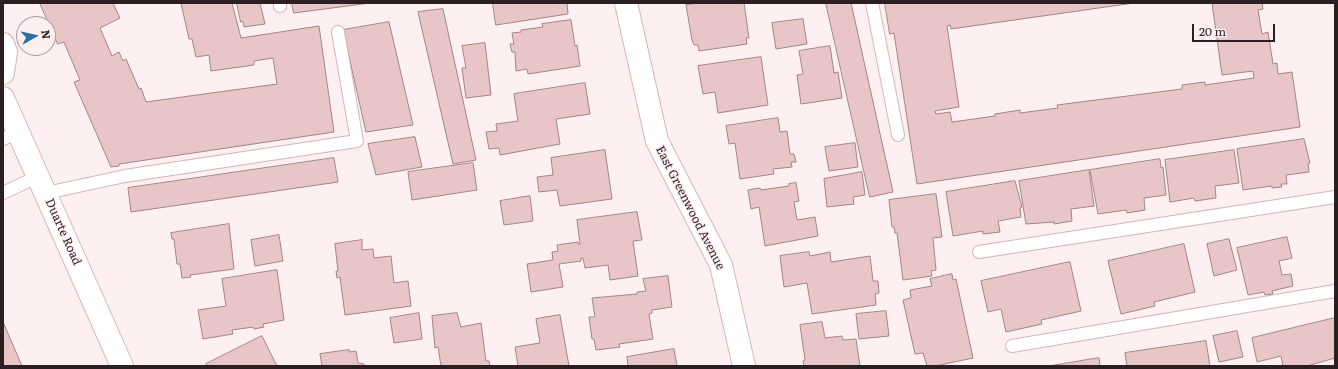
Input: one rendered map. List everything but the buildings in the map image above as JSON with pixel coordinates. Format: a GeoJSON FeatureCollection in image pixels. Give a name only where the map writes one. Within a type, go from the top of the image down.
{"type":"FeatureCollection","features":[{"type":"Feature","properties":{"kind":"street","name":"East Greenwood Avenue"},"geometry":{"type":"LineString","coordinates":[[626,3],[656,141],[721,265],[744,366]]}},
{"type":"Feature","properties":{"kind":"street"},"geometry":{"type":"LineString","coordinates":[[3,44],[6,52],[3,72]]}},
{"type":"Feature","properties":{"kind":"street","name":"Duarte Road"},"geometry":{"type":"LineString","coordinates":[[3,98],[11,135],[43,184],[122,366]]}},
{"type":"Feature","properties":{"kind":"lane"},"geometry":{"type":"LineString","coordinates":[[872,3],[898,135]]}},
{"type":"Feature","properties":{"kind":"lane"},"geometry":{"type":"LineString","coordinates":[[3,193],[43,184],[126,176],[357,141],[338,32]]}},
{"type":"Feature","properties":{"kind":"lane"},"geometry":{"type":"LineString","coordinates":[[979,252],[1335,197]]}},
{"type":"Feature","properties":{"kind":"lane"},"geometry":{"type":"LineString","coordinates":[[1012,346],[1335,291]]}}]}
